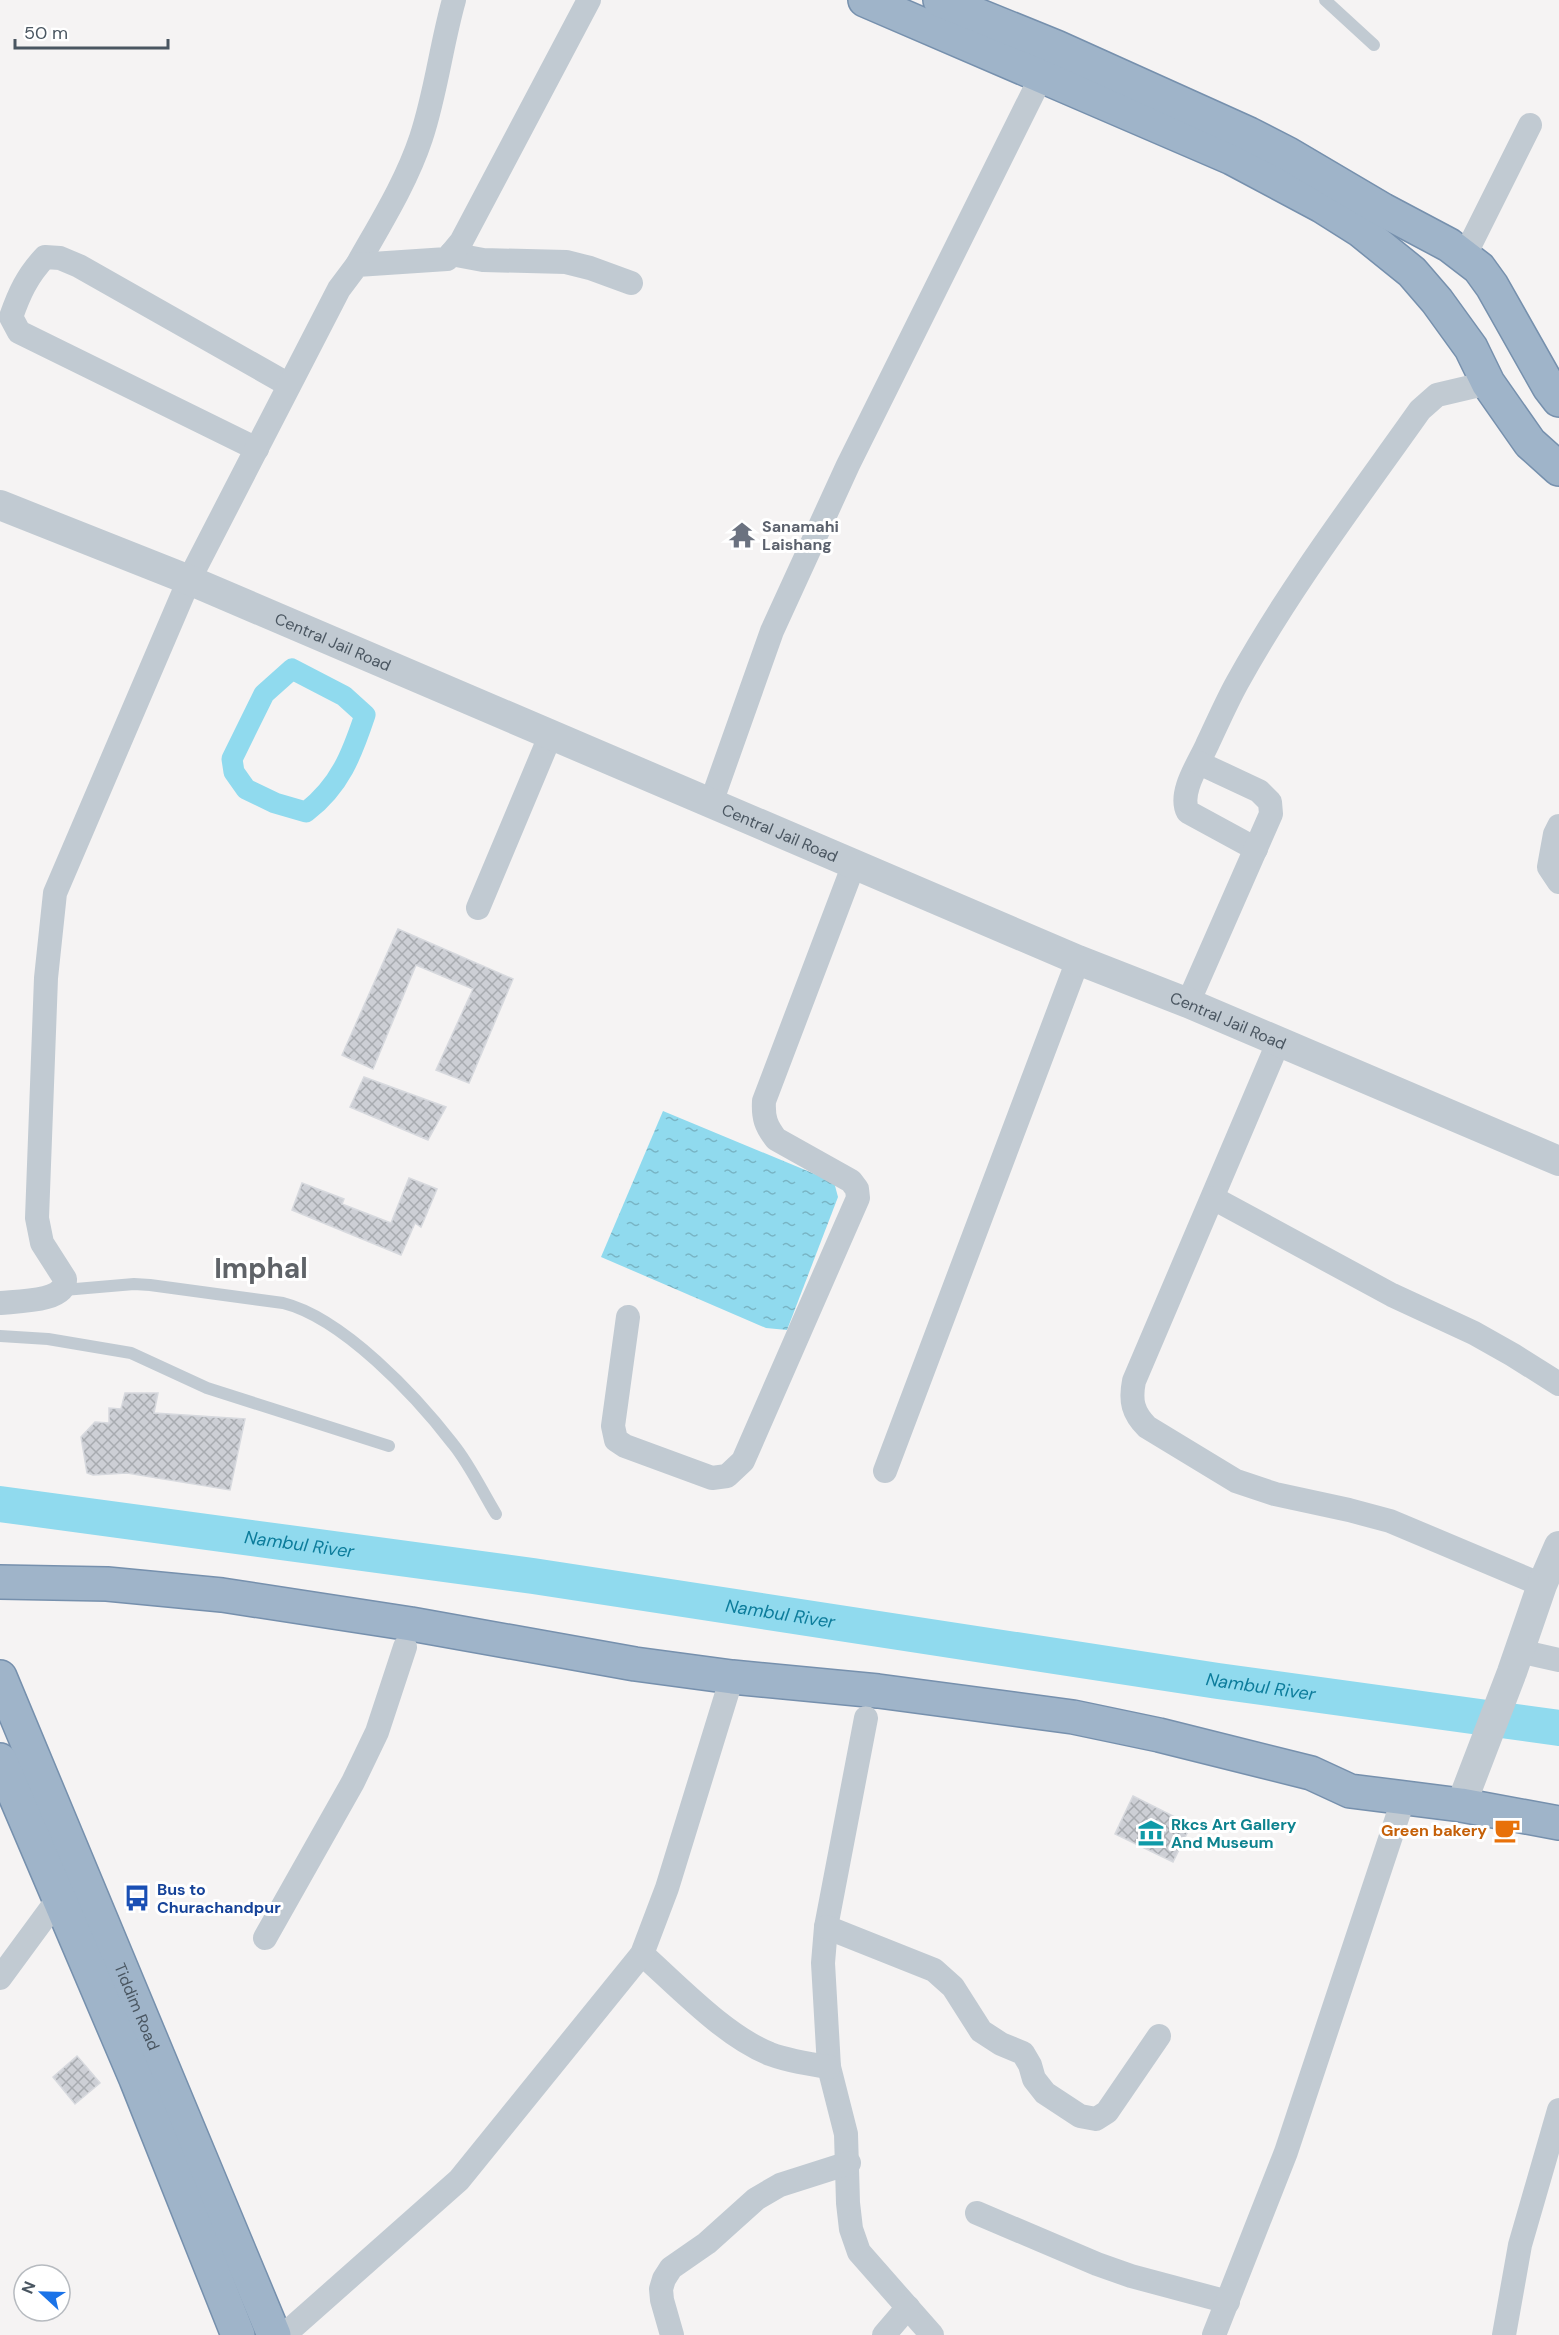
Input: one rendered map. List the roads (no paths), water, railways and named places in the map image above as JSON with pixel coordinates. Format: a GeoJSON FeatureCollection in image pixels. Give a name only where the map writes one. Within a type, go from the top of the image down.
{"type":"FeatureCollection","features":[{"type":"Feature","properties":{"kind":"highway"},"geometry":{"type":"LineString","coordinates":[[865,0],[1049,61],[1259,139],[1465,255],[1479,267],[1492,286],[1543,378],[1559,400]]}},
{"type":"Feature","properties":{"kind":"highway"},"geometry":{"type":"LineString","coordinates":[[940,0],[1049,61],[1322,206],[1360,230],[1412,272],[1437,300],[1471,348],[1488,383],[1530,443],[1559,469]]}},
{"type":"Feature","properties":{"kind":"highway"},"geometry":{"type":"LineString","coordinates":[[0,1582],[107,1584],[222,1595],[411,1624],[635,1664],[732,1677],[878,1691],[1073,1717],[1159,1735],[1311,1773],[1350,1791],[1461,1805],[1559,1823]]}},
{"type":"Feature","properties":{"kind":"highway","name":"Tiddim Road"},"geometry":{"type":"LineString","coordinates":[[0,1677],[274,2335]]}},
{"type":"Feature","properties":{"kind":"highway","name":"Tiddim Road"},"geometry":{"type":"LineString","coordinates":[[0,1760],[136,2079],[238,2335]]}},
{"type":"Feature","properties":{"kind":"street"},"geometry":{"type":"LineString","coordinates":[[0,1303],[54,1296],[64,1290],[65,1279],[42,1243],[37,1218],[46,978],[56,892],[189,580],[339,289],[357,265],[392,203],[420,140],[435,91],[454,0]]}},
{"type":"Feature","properties":{"kind":"street"},"geometry":{"type":"LineString","coordinates":[[357,265],[447,259],[461,242],[589,0]]}},
{"type":"Feature","properties":{"kind":"street"},"geometry":{"type":"LineString","coordinates":[[711,803],[772,631],[853,454],[1049,61]]}},
{"type":"Feature","properties":{"kind":"street"},"geometry":{"type":"LineString","coordinates":[[1465,255],[1530,125]]}},
{"type":"Feature","properties":{"kind":"street"},"geometry":{"type":"LineString","coordinates":[[451,254],[483,260],[566,262],[631,283]]}},
{"type":"Feature","properties":{"kind":"street"},"geometry":{"type":"LineString","coordinates":[[257,449],[19,332],[11,317],[22,286],[33,269],[45,257],[60,258],[79,266],[289,385]]}},
{"type":"Feature","properties":{"kind":"street"},"geometry":{"type":"LineString","coordinates":[[1256,849],[1188,812],[1184,804],[1185,795],[1236,684],[1314,558],[1420,410],[1437,396],[1488,383]]}},
{"type":"Feature","properties":{"kind":"street","name":"Central Jail Road"},"geometry":{"type":"LineString","coordinates":[[0,505],[189,580],[1078,960],[1188,1003],[1559,1161]]}},
{"type":"Feature","properties":{"kind":"street"},"geometry":{"type":"LineString","coordinates":[[478,908],[551,734]]}},
{"type":"Feature","properties":{"kind":"street"},"geometry":{"type":"LineString","coordinates":[[1188,1003],[1271,814],[1270,802],[1259,791],[1199,763]]}},
{"type":"Feature","properties":{"kind":"street"},"geometry":{"type":"LineString","coordinates":[[1559,826],[1555,834],[1549,867],[1559,882]]}},
{"type":"Feature","properties":{"kind":"street"},"geometry":{"type":"LineString","coordinates":[[628,1317],[613,1426],[616,1440],[625,1446],[712,1478],[727,1476],[743,1461],[858,1198],[858,1189],[851,1181],[776,1139],[768,1129],[763,1117],[764,1101],[854,864]]}},
{"type":"Feature","properties":{"kind":"street"},"geometry":{"type":"LineString","coordinates":[[885,1471],[1078,960]]}},
{"type":"Feature","properties":{"kind":"street"},"geometry":{"type":"LineString","coordinates":[[1278,1042],[1134,1382],[1132,1404],[1137,1416],[1147,1427],[1236,1481],[1275,1494],[1390,1521],[1542,1585]]}},
{"type":"Feature","properties":{"kind":"street"},"geometry":{"type":"LineString","coordinates":[[1213,1198],[1392,1295],[1474,1333],[1513,1354],[1559,1384]]}},
{"type":"Feature","properties":{"kind":"street"},"geometry":{"type":"LineString","coordinates":[[1461,1805],[1516,1662],[1542,1585],[1559,1546]]}},
{"type":"Feature","properties":{"kind":"street"},"geometry":{"type":"LineString","coordinates":[[265,1938],[352,1782],[377,1732],[405,1647]]}},
{"type":"Feature","properties":{"kind":"street"},"geometry":{"type":"LineString","coordinates":[[1516,1662],[1559,1660]]}},
{"type":"Feature","properties":{"kind":"street"},"geometry":{"type":"LineString","coordinates":[[284,2335],[459,2180],[642,1954],[667,1888],[732,1677]]}},
{"type":"Feature","properties":{"kind":"street"},"geometry":{"type":"LineString","coordinates":[[866,1718],[826,1926],[823,1963],[829,2067],[843,2116],[849,2163],[848,2203],[851,2229],[859,2252],[932,2335]]}},
{"type":"Feature","properties":{"kind":"street"},"geometry":{"type":"LineString","coordinates":[[1214,2335],[1286,2152],[1404,1797]]}},
{"type":"Feature","properties":{"kind":"street"},"geometry":{"type":"LineString","coordinates":[[0,1978],[58,1899]]}},
{"type":"Feature","properties":{"kind":"street"},"geometry":{"type":"LineString","coordinates":[[826,1926],[934,1970],[954,1988],[981,2031],[1001,2044],[1023,2053],[1034,2079],[1045,2093],[1080,2116],[1096,2119],[1107,2112],[1159,2036]]}},
{"type":"Feature","properties":{"kind":"street"},"geometry":{"type":"LineString","coordinates":[[642,1954],[736,2036],[795,2062],[829,2067]]}},
{"type":"Feature","properties":{"kind":"street"},"geometry":{"type":"LineString","coordinates":[[1504,2335],[1520,2245],[1559,2110]]}},
{"type":"Feature","properties":{"kind":"street"},"geometry":{"type":"LineString","coordinates":[[672,2335],[661,2289],[670,2268],[707,2243],[756,2199],[780,2185],[849,2163]]}},
{"type":"Feature","properties":{"kind":"street"},"geometry":{"type":"LineString","coordinates":[[976,2213],[1131,2276],[1228,2301]]}},
{"type":"Feature","properties":{"kind":"street"},"geometry":{"type":"LineString","coordinates":[[884,2335],[908,2307]]}},
{"type":"Feature","properties":{"kind":"lane"},"geometry":{"type":"LineString","coordinates":[[1325,0],[1374,45]]}},
{"type":"Feature","properties":{"kind":"lane"},"geometry":{"type":"LineString","coordinates":[[64,1290],[142,1285],[283,1303],[299,1307],[317,1316],[368,1354],[398,1380],[454,1445],[496,1514]]}},
{"type":"Feature","properties":{"kind":"lane"},"geometry":{"type":"LineString","coordinates":[[0,1336],[48,1339],[131,1353],[207,1388],[389,1446]]}},
{"type":"Feature","properties":{"kind":"water"},"geometry":{"type":"Polygon","coordinates":[[[663,1111],[834,1182],[838,1197],[787,1330],[766,1328],[601,1257],[663,1111]]]}},
{"type":"Feature","properties":{"kind":"waterway"},"geometry":{"type":"LineString","coordinates":[[292,669],[344,696],[365,715],[350,756],[336,780],[318,802],[306,812],[275,803],[246,789],[234,772],[232,759],[264,694],[292,669]]}},
{"type":"Feature","properties":{"kind":"waterway","name":"Nambul River"},"geometry":{"type":"LineString","coordinates":[[0,1504],[533,1576],[1218,1681],[1559,1728]]}},
{"type":"Feature","properties":{"kind":"place","name":"Sanamahi Laishang"},"geometry":{"type":"Point","coordinates":[742,535]}},
{"type":"Feature","properties":{"kind":"place","name":"Green bakery"},"geometry":{"type":"Point","coordinates":[1507,1830]}},
{"type":"Feature","properties":{"kind":"place","name":"Rkcs Art Gallery And Museum"},"geometry":{"type":"Point","coordinates":[1151,1833]}},
{"type":"Feature","properties":{"kind":"place","name":"Bus to Churachandpur"},"geometry":{"type":"Point","coordinates":[137,1898]}},
{"type":"Feature","properties":{"kind":"district","name":"Imphal"},"geometry":{"type":"Point","coordinates":[261,1268]}}]}
